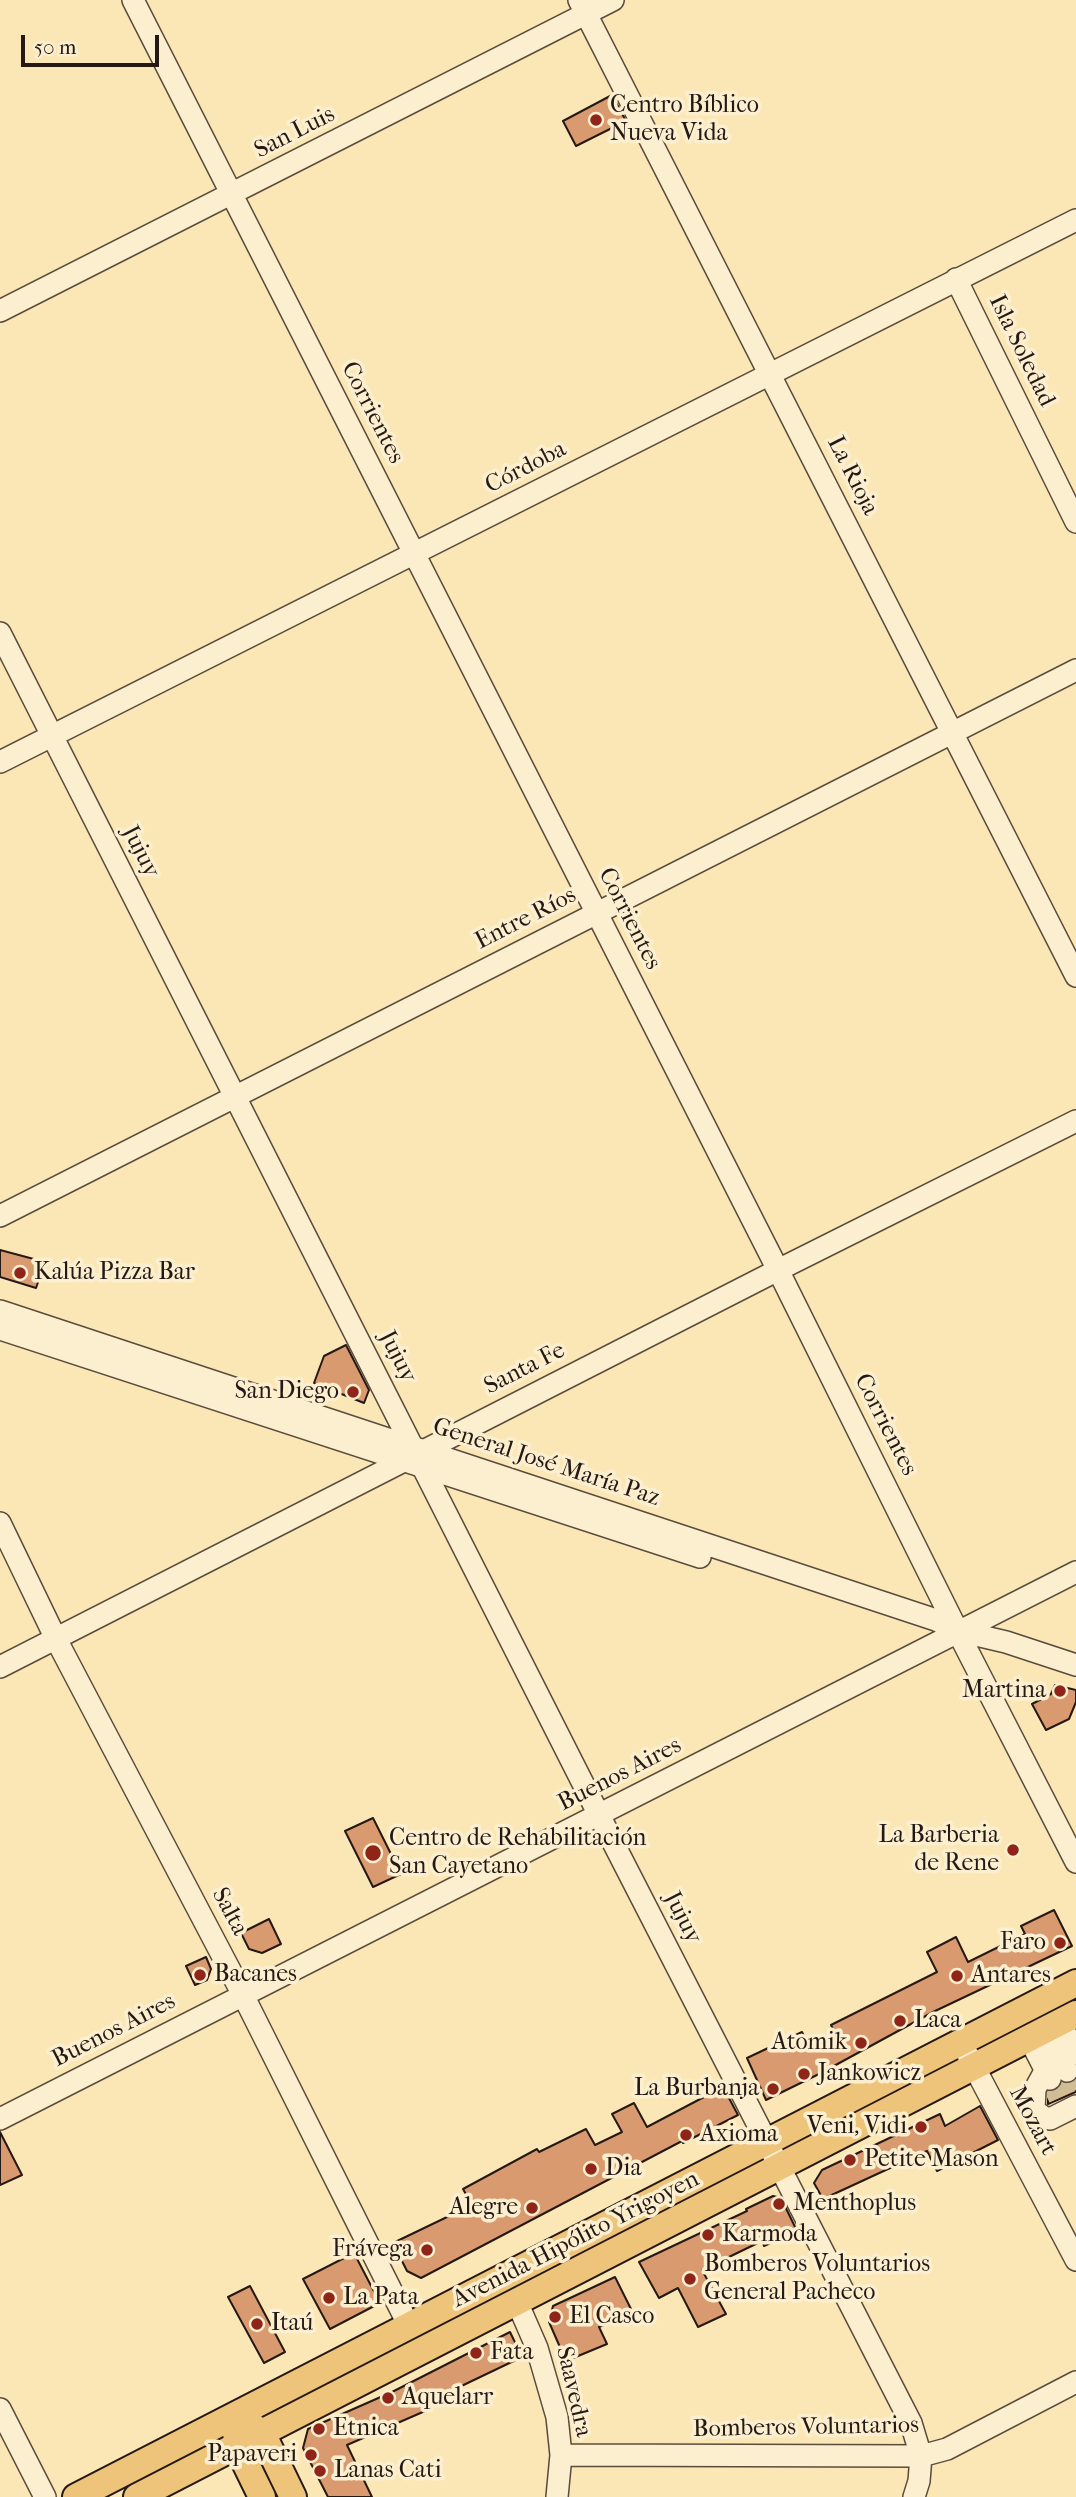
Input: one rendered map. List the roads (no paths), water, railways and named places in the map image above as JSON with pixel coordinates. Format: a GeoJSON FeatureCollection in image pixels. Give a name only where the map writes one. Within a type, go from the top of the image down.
{"type":"FeatureCollection","features":[{"type":"Feature","properties":{"kind":"main road","name":"Avenida Hipólito Yrigoyen"},"geometry":{"type":"LineString","coordinates":[[137,2497],[517,2302],[961,2043],[1076,1983]]}},
{"type":"Feature","properties":{"kind":"main road","name":"Avenida Hipólito Yrigoyen"},"geometry":{"type":"LineString","coordinates":[[76,2497],[409,2326],[774,2154],[974,2066],[1060,2024]]}},
{"type":"Feature","properties":{"kind":"main road"},"geometry":{"type":"LineString","coordinates":[[236,2416],[262,2432],[293,2497]]}},
{"type":"Feature","properties":{"kind":"main road"},"geometry":{"type":"LineString","coordinates":[[236,2416],[237,2446],[262,2497]]}},
{"type":"Feature","properties":{"kind":"street","name":"Corrientes"},"geometry":{"type":"LineString","coordinates":[[133,0],[778,1270],[956,1637],[1076,1862]]}},
{"type":"Feature","properties":{"kind":"street","name":"San Luis"},"geometry":{"type":"LineString","coordinates":[[0,311],[233,194],[582,7],[613,0]]}},
{"type":"Feature","properties":{"kind":"street","name":"La Rioja"},"geometry":{"type":"LineString","coordinates":[[582,7],[1076,976]]}},
{"type":"Feature","properties":{"kind":"street","name":"Córdoba"},"geometry":{"type":"LineString","coordinates":[[0,762],[1076,220]]}},
{"type":"Feature","properties":{"kind":"street","name":"Isla Soledad"},"geometry":{"type":"LineString","coordinates":[[956,279],[1076,522]]}},
{"type":"Feature","properties":{"kind":"street","name":"Jujuy"},"geometry":{"type":"LineString","coordinates":[[0,633],[416,1456],[911,2423],[920,2456]]}},
{"type":"Feature","properties":{"kind":"street","name":"Entre Ríos"},"geometry":{"type":"LineString","coordinates":[[0,1216],[1076,670]]}},
{"type":"Feature","properties":{"kind":"street","name":"Santa Fe"},"geometry":{"type":"LineString","coordinates":[[0,1667],[1076,1121]]}},
{"type":"Feature","properties":{"kind":"street","name":"General José María Paz"},"geometry":{"type":"LineString","coordinates":[[0,1311],[416,1456]]}},
{"type":"Feature","properties":{"kind":"street","name":"General José María Paz"},"geometry":{"type":"LineString","coordinates":[[0,1329],[936,1619],[956,1637],[1006,1642],[1076,1665]]}},
{"type":"Feature","properties":{"kind":"street","name":"Salta"},"geometry":{"type":"LineString","coordinates":[[0,1523],[56,1639],[243,1996],[409,2326]]}},
{"type":"Feature","properties":{"kind":"street","name":"Buenos Aires"},"geometry":{"type":"LineString","coordinates":[[0,2119],[956,1637],[1076,1572]]}},
{"type":"Feature","properties":{"kind":"street"},"geometry":{"type":"LineString","coordinates":[[1034,2110],[1035,2089],[1059,2069],[1060,2024]]}},
{"type":"Feature","properties":{"kind":"street"},"geometry":{"type":"LineString","coordinates":[[1059,2069],[1060,2024]]}},
{"type":"Feature","properties":{"kind":"street","name":"Mozart"},"geometry":{"type":"LineString","coordinates":[[961,2043],[1076,2260]]}},
{"type":"Feature","properties":{"kind":"street"},"geometry":{"type":"LineString","coordinates":[[1034,2110],[1050,2119],[1067,2105]]}},
{"type":"Feature","properties":{"kind":"street"},"geometry":{"type":"LineString","coordinates":[[1005,2125],[1034,2110]]}},
{"type":"Feature","properties":{"kind":"street","name":"Saavedra"},"geometry":{"type":"LineString","coordinates":[[517,2302],[549,2383],[557,2417],[561,2455],[557,2497]]}},
{"type":"Feature","properties":{"kind":"street","name":"Bomberos Voluntarios"},"geometry":{"type":"LineString","coordinates":[[561,2455],[920,2456],[947,2449],[1076,2382]]}},
{"type":"Feature","properties":{"kind":"street"},"geometry":{"type":"LineString","coordinates":[[0,2409],[45,2497]]}},
{"type":"Feature","properties":{"kind":"street"},"geometry":{"type":"LineString","coordinates":[[914,2497],[919,2481],[920,2456]]}},
{"type":"Feature","properties":{"kind":"tunnel"},"geometry":{"type":"LineString","coordinates":[[1067,2071],[1076,2090]]}},
{"type":"Feature","properties":{"kind":"tunnel"},"geometry":{"type":"LineString","coordinates":[[1050,2079],[1060,2100]]}},
{"type":"Feature","properties":{"kind":"place","name":"Centro Bíblico Nueva Vida"},"geometry":{"type":"Point","coordinates":[596,120]}},
{"type":"Feature","properties":{"kind":"place","name":"Kalúa Pizza Bar"},"geometry":{"type":"Point","coordinates":[20,1273]}},
{"type":"Feature","properties":{"kind":"place","name":"San Diego"},"geometry":{"type":"Point","coordinates":[353,1392]}},
{"type":"Feature","properties":{"kind":"place","name":"Martina"},"geometry":{"type":"Point","coordinates":[1060,1691]}},
{"type":"Feature","properties":{"kind":"place","name":"La Barberia de Rene"},"geometry":{"type":"Point","coordinates":[1013,1850]}},
{"type":"Feature","properties":{"kind":"place","name":"Centro de Rehabilitación San Cayetano"},"geometry":{"type":"Point","coordinates":[373,1853]}},
{"type":"Feature","properties":{"kind":"place","name":"Faro"},"geometry":{"type":"Point","coordinates":[1060,1943]}},
{"type":"Feature","properties":{"kind":"place","name":"Bacanes"},"geometry":{"type":"Point","coordinates":[200,1975]}},
{"type":"Feature","properties":{"kind":"place","name":"Antares"},"geometry":{"type":"Point","coordinates":[957,1976]}},
{"type":"Feature","properties":{"kind":"place","name":"Laca"},"geometry":{"type":"Point","coordinates":[900,2021]}},
{"type":"Feature","properties":{"kind":"place","name":"Atomik"},"geometry":{"type":"Point","coordinates":[861,2043]}},
{"type":"Feature","properties":{"kind":"place","name":"Jankowicz"},"geometry":{"type":"Point","coordinates":[804,2074]}},
{"type":"Feature","properties":{"kind":"place","name":"La Burbanja"},"geometry":{"type":"Point","coordinates":[773,2089]}},
{"type":"Feature","properties":{"kind":"place","name":"Veni, Vidi"},"geometry":{"type":"Point","coordinates":[921,2127]}},
{"type":"Feature","properties":{"kind":"place","name":"Axioma"},"geometry":{"type":"Point","coordinates":[686,2135]}},
{"type":"Feature","properties":{"kind":"place","name":"Petite Mason"},"geometry":{"type":"Point","coordinates":[850,2160]}},
{"type":"Feature","properties":{"kind":"place","name":"Dia"},"geometry":{"type":"Point","coordinates":[591,2169]}},
{"type":"Feature","properties":{"kind":"place","name":"Menthoplus"},"geometry":{"type":"Point","coordinates":[779,2204]}},
{"type":"Feature","properties":{"kind":"place","name":"Alegre"},"geometry":{"type":"Point","coordinates":[532,2208]}},
{"type":"Feature","properties":{"kind":"place","name":"Karmoda"},"geometry":{"type":"Point","coordinates":[708,2235]}},
{"type":"Feature","properties":{"kind":"place","name":"Frávega"},"geometry":{"type":"Point","coordinates":[427,2250]}},
{"type":"Feature","properties":{"kind":"place","name":"Bomberos Voluntarios General Pacheco"},"geometry":{"type":"Point","coordinates":[690,2279]}},
{"type":"Feature","properties":{"kind":"place","name":"La Pata"},"geometry":{"type":"Point","coordinates":[329,2298]}},
{"type":"Feature","properties":{"kind":"place","name":"El Casco"},"geometry":{"type":"Point","coordinates":[555,2317]}},
{"type":"Feature","properties":{"kind":"place","name":"Itaú"},"geometry":{"type":"Point","coordinates":[257,2324]}},
{"type":"Feature","properties":{"kind":"place","name":"Fata"},"geometry":{"type":"Point","coordinates":[476,2353]}},
{"type":"Feature","properties":{"kind":"place","name":"Aquelarr"},"geometry":{"type":"Point","coordinates":[388,2398]}},
{"type":"Feature","properties":{"kind":"place","name":"Etnica"},"geometry":{"type":"Point","coordinates":[319,2429]}},
{"type":"Feature","properties":{"kind":"place","name":"Papaveri"},"geometry":{"type":"Point","coordinates":[311,2455]}},
{"type":"Feature","properties":{"kind":"place","name":"Lanas Cati"},"geometry":{"type":"Point","coordinates":[320,2471]}}]}
